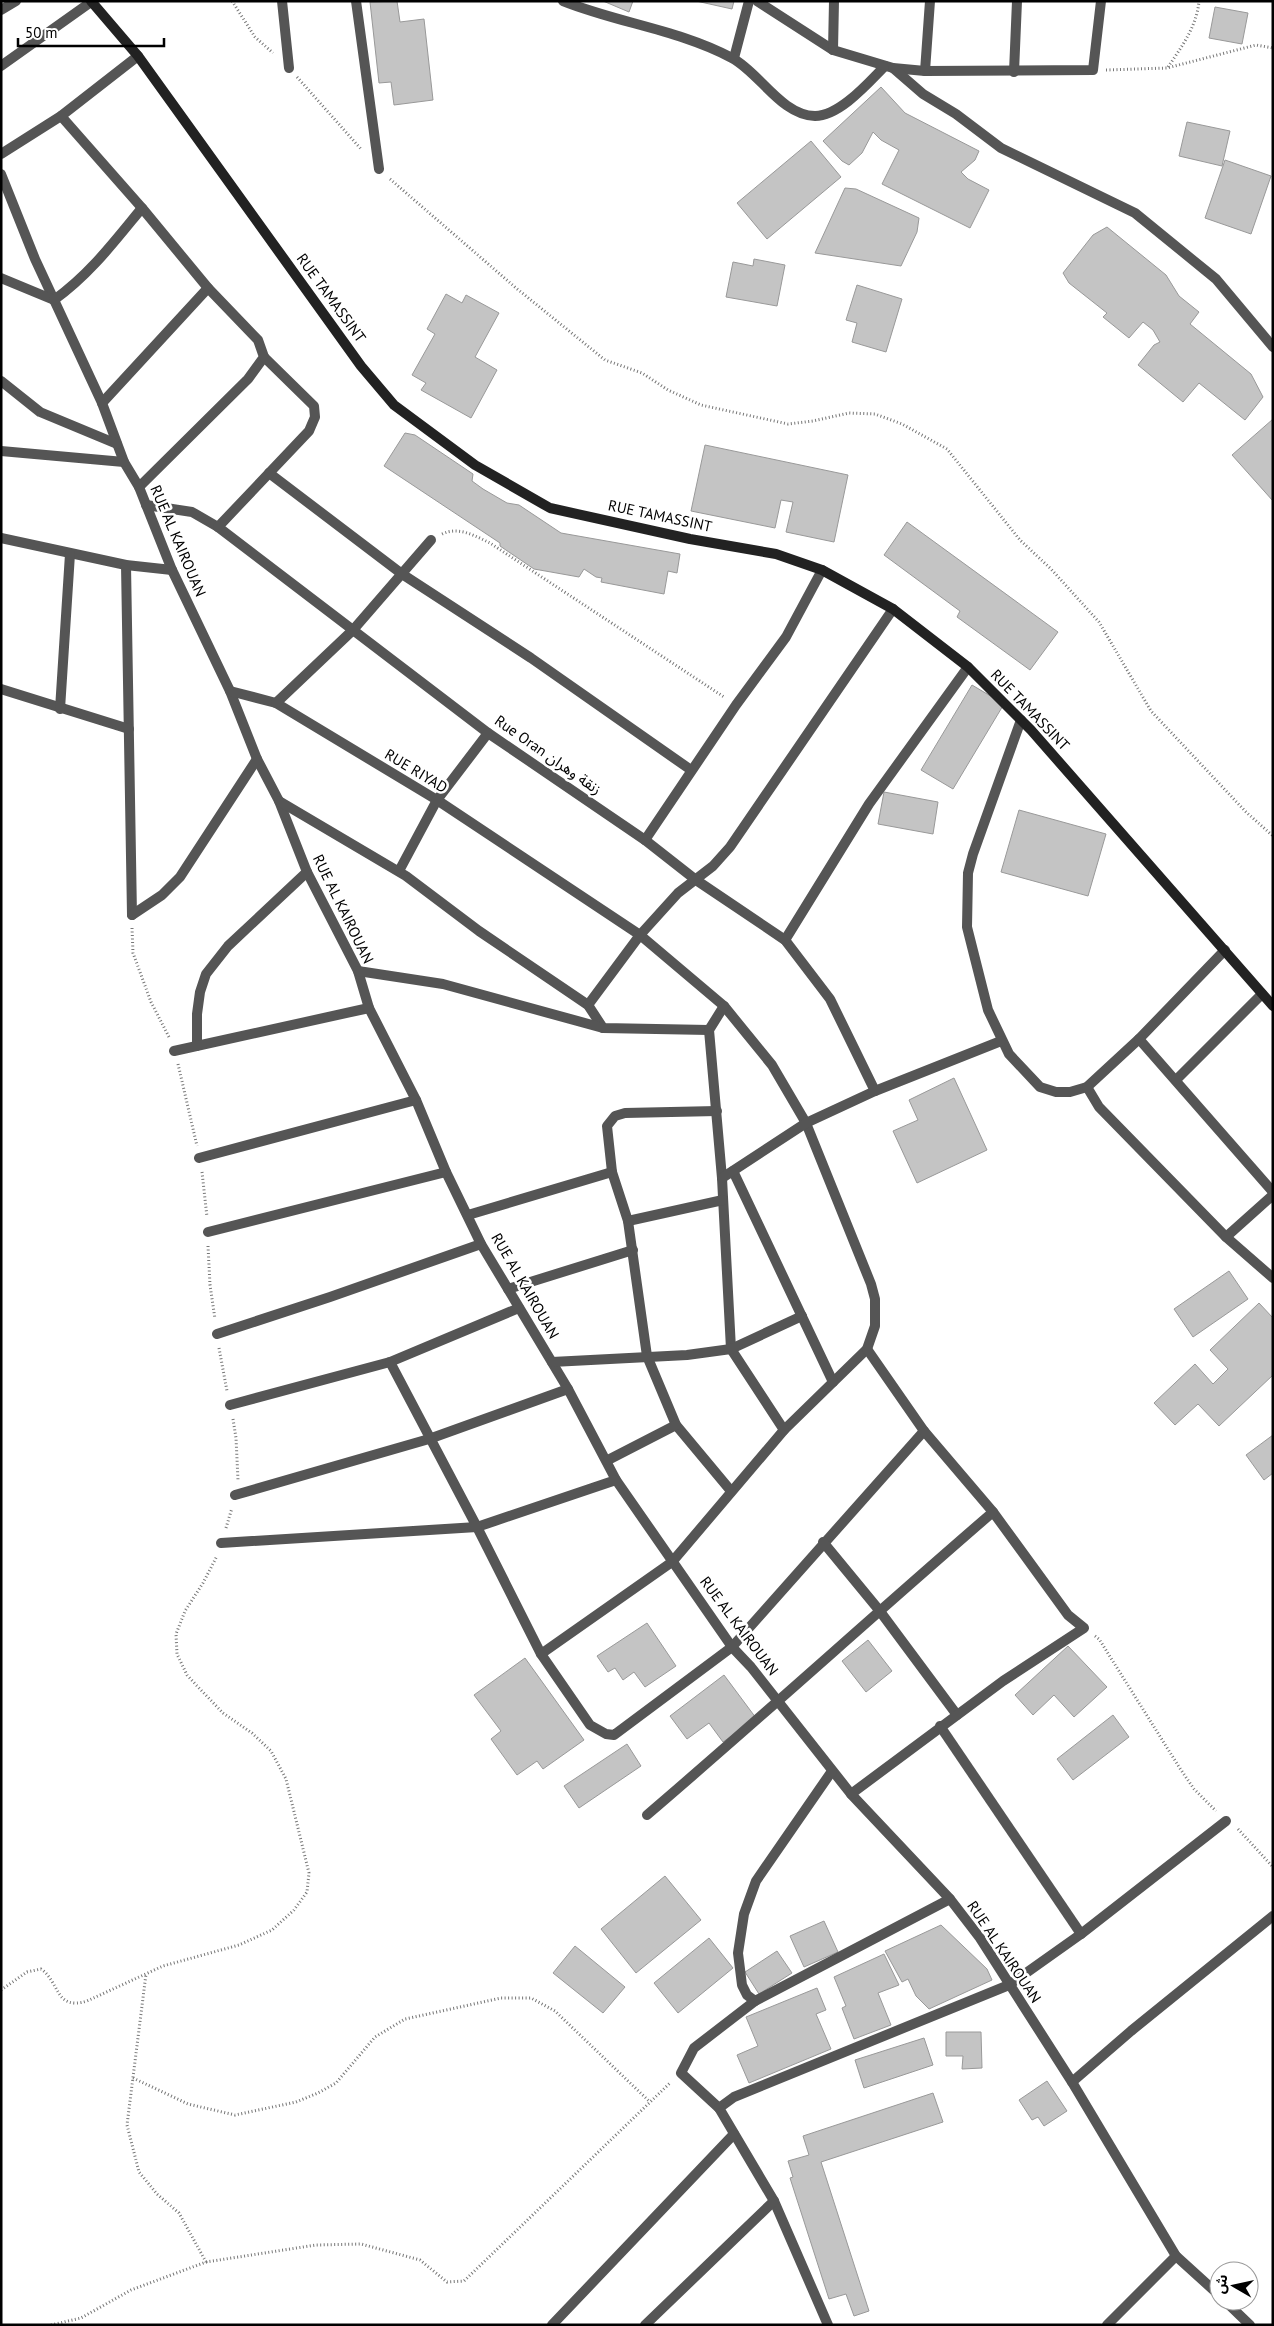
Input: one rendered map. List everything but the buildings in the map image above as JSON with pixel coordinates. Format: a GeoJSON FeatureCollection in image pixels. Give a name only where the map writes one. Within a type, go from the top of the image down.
{"type":"FeatureCollection","features":[{"type":"Feature","properties":{"kind":"main road","name":"RUE TAMASSINT"},"geometry":{"type":"LineString","coordinates":[[91,1],[138,56],[361,366],[394,405],[475,465],[550,508],[690,539],[776,554],[822,570],[893,609],[968,667],[1021,720],[1273,1005]]}},
{"type":"Feature","properties":{"kind":"street"},"geometry":{"type":"LineString","coordinates":[[1,10],[16,1]]}},
{"type":"Feature","properties":{"kind":"street"},"geometry":{"type":"LineString","coordinates":[[1,66],[91,1]]}},
{"type":"Feature","properties":{"kind":"street"},"geometry":{"type":"LineString","coordinates":[[282,1],[289,68]]}},
{"type":"Feature","properties":{"kind":"street"},"geometry":{"type":"LineString","coordinates":[[356,1],[379,169]]}},
{"type":"Feature","properties":{"kind":"street"},"geometry":{"type":"LineString","coordinates":[[563,1],[676,36],[734,58],[782,101],[804,114],[818,116],[831,111],[855,97],[889,67]]}},
{"type":"Feature","properties":{"kind":"street"},"geometry":{"type":"LineString","coordinates":[[734,58],[749,1]]}},
{"type":"Feature","properties":{"kind":"street"},"geometry":{"type":"LineString","coordinates":[[757,1],[833,50],[889,67],[925,71],[1014,72],[1093,70],[1101,1]]}},
{"type":"Feature","properties":{"kind":"street"},"geometry":{"type":"LineString","coordinates":[[833,50],[834,1]]}},
{"type":"Feature","properties":{"kind":"street"},"geometry":{"type":"LineString","coordinates":[[925,71],[930,1]]}},
{"type":"Feature","properties":{"kind":"street"},"geometry":{"type":"LineString","coordinates":[[1014,72],[1017,1]]}},
{"type":"Feature","properties":{"kind":"street"},"geometry":{"type":"LineString","coordinates":[[1,154],[61,116],[138,56]]}},
{"type":"Feature","properties":{"kind":"street"},"geometry":{"type":"LineString","coordinates":[[889,67],[923,94],[956,114],[1001,148],[1136,213],[1216,280],[1273,347]]}},
{"type":"Feature","properties":{"kind":"street"},"geometry":{"type":"LineString","coordinates":[[61,116],[142,208],[208,288],[258,340],[264,357],[314,406],[316,417],[309,431],[218,527]]}},
{"type":"Feature","properties":{"kind":"street","name":"RUE AL KAIROUAN"},"geometry":{"type":"LineString","coordinates":[[1,174],[12,197],[35,259],[102,404],[124,462],[139,487],[172,570],[230,691],[257,759],[278,801],[307,872],[358,971],[369,1008],[416,1100],[446,1172],[482,1244],[568,1389],[608,1460],[616,1480],[732,1647],[850,1794],[950,1899],[980,1938],[1072,2082],[1176,2256],[1209,2286]]}},
{"type":"Feature","properties":{"kind":"street"},"geometry":{"type":"LineString","coordinates":[[1,203],[12,197]]}},
{"type":"Feature","properties":{"kind":"street"},"geometry":{"type":"LineString","coordinates":[[1,278],[54,300],[77,284],[102,258],[142,208]]}},
{"type":"Feature","properties":{"kind":"street"},"geometry":{"type":"LineString","coordinates":[[102,404],[208,288]]}},
{"type":"Feature","properties":{"kind":"street"},"geometry":{"type":"LineString","coordinates":[[139,487],[248,379],[264,357]]}},
{"type":"Feature","properties":{"kind":"street"},"geometry":{"type":"LineString","coordinates":[[1,382],[40,412],[117,444]]}},
{"type":"Feature","properties":{"kind":"street"},"geometry":{"type":"LineString","coordinates":[[1,451],[124,462]]}},
{"type":"Feature","properties":{"kind":"street"},"geometry":{"type":"LineString","coordinates":[[269,473],[402,574],[531,658],[691,770]]}},
{"type":"Feature","properties":{"kind":"street","name":"Rue Oran زنقة وهران"},"geometry":{"type":"LineString","coordinates":[[146,505],[192,512],[218,527],[488,733],[645,840],[696,880],[785,940],[830,999],[875,1092]]}},
{"type":"Feature","properties":{"kind":"street"},"geometry":{"type":"LineString","coordinates":[[1,538],[126,565],[172,570]]}},
{"type":"Feature","properties":{"kind":"street"},"geometry":{"type":"LineString","coordinates":[[276,703],[353,630],[431,540]]}},
{"type":"Feature","properties":{"kind":"street"},"geometry":{"type":"LineString","coordinates":[[60,709],[70,554]]}},
{"type":"Feature","properties":{"kind":"street"},"geometry":{"type":"LineString","coordinates":[[126,565],[132,915]]}},
{"type":"Feature","properties":{"kind":"street"},"geometry":{"type":"LineString","coordinates":[[645,840],[736,705],[786,637],[822,570]]}},
{"type":"Feature","properties":{"kind":"street"},"geometry":{"type":"LineString","coordinates":[[588,1005],[640,935],[678,893],[713,866],[730,847],[893,609]]}},
{"type":"Feature","properties":{"kind":"street"},"geometry":{"type":"LineString","coordinates":[[785,940],[869,804],[968,667]]}},
{"type":"Feature","properties":{"kind":"street"},"geometry":{"type":"LineString","coordinates":[[1,688],[60,709],[129,729]]}},
{"type":"Feature","properties":{"kind":"street","name":"RUE RIYAD"},"geometry":{"type":"LineString","coordinates":[[230,691],[276,703],[437,800],[640,935],[724,1006],[772,1065],[806,1123],[871,1284],[874,1299],[875,1326],[867,1349]]}},
{"type":"Feature","properties":{"kind":"street"},"geometry":{"type":"LineString","coordinates":[[1021,720],[973,854],[968,873],[966,902],[966,927],[988,1010],[1008,1054],[1040,1088],[1056,1092],[1070,1092],[1087,1087],[1139,1039],[1225,950]]}},
{"type":"Feature","properties":{"kind":"street"},"geometry":{"type":"LineString","coordinates":[[398,871],[437,800],[488,733]]}},
{"type":"Feature","properties":{"kind":"street"},"geometry":{"type":"LineString","coordinates":[[132,915],[162,894],[180,877],[257,759]]}},
{"type":"Feature","properties":{"kind":"street"},"geometry":{"type":"LineString","coordinates":[[278,801],[398,871],[479,931],[588,1005],[603,1028]]}},
{"type":"Feature","properties":{"kind":"street"},"geometry":{"type":"LineString","coordinates":[[197,1046],[197,1014],[200,992],[206,974],[228,946],[307,872]]}},
{"type":"Feature","properties":{"kind":"street"},"geometry":{"type":"LineString","coordinates":[[358,971],[443,984],[603,1028],[709,1030]]}},
{"type":"Feature","properties":{"kind":"street"},"geometry":{"type":"LineString","coordinates":[[1176,1080],[1262,994]]}},
{"type":"Feature","properties":{"kind":"street"},"geometry":{"type":"LineString","coordinates":[[724,1006],[709,1030],[722,1178],[732,1349],[784,1430]]}},
{"type":"Feature","properties":{"kind":"street"},"geometry":{"type":"LineString","coordinates":[[174,1051],[369,1008]]}},
{"type":"Feature","properties":{"kind":"street"},"geometry":{"type":"LineString","coordinates":[[1139,1039],[1273,1193],[1226,1237]]}},
{"type":"Feature","properties":{"kind":"street"},"geometry":{"type":"LineString","coordinates":[[722,1178],[806,1123],[875,1092],[1001,1041]]}},
{"type":"Feature","properties":{"kind":"street"},"geometry":{"type":"LineString","coordinates":[[1087,1087],[1099,1106],[1226,1237],[1273,1278]]}},
{"type":"Feature","properties":{"kind":"street"},"geometry":{"type":"LineString","coordinates":[[199,1158],[416,1100]]}},
{"type":"Feature","properties":{"kind":"street"},"geometry":{"type":"LineString","coordinates":[[717,1111],[625,1113],[615,1116],[607,1126],[612,1172],[628,1221],[647,1356],[676,1425],[731,1491]]}},
{"type":"Feature","properties":{"kind":"street"},"geometry":{"type":"LineString","coordinates":[[733,1171],[834,1382]]}},
{"type":"Feature","properties":{"kind":"street"},"geometry":{"type":"LineString","coordinates":[[208,1232],[446,1172]]}},
{"type":"Feature","properties":{"kind":"street"},"geometry":{"type":"LineString","coordinates":[[468,1215],[612,1172]]}},
{"type":"Feature","properties":{"kind":"street"},"geometry":{"type":"LineString","coordinates":[[628,1221],[722,1200]]}},
{"type":"Feature","properties":{"kind":"street"},"geometry":{"type":"LineString","coordinates":[[217,1334],[482,1244]]}},
{"type":"Feature","properties":{"kind":"street"},"geometry":{"type":"LineString","coordinates":[[508,1290],[632,1250]]}},
{"type":"Feature","properties":{"kind":"street"},"geometry":{"type":"LineString","coordinates":[[230,1405],[390,1362],[519,1308]]}},
{"type":"Feature","properties":{"kind":"street"},"geometry":{"type":"LineString","coordinates":[[552,1362],[687,1355],[732,1349],[802,1316]]}},
{"type":"Feature","properties":{"kind":"street"},"geometry":{"type":"LineString","coordinates":[[541,1654],[672,1562],[784,1430],[867,1349],[924,1431],[993,1512],[1068,1615],[1084,1628],[1003,1681],[850,1794]]}},
{"type":"Feature","properties":{"kind":"street"},"geometry":{"type":"LineString","coordinates":[[390,1362],[429,1439],[477,1526],[541,1654],[590,1725],[606,1734],[614,1735],[732,1647],[924,1431]]}},
{"type":"Feature","properties":{"kind":"street"},"geometry":{"type":"LineString","coordinates":[[235,1495],[429,1439],[568,1389]]}},
{"type":"Feature","properties":{"kind":"street"},"geometry":{"type":"LineString","coordinates":[[608,1460],[676,1425]]}},
{"type":"Feature","properties":{"kind":"street"},"geometry":{"type":"LineString","coordinates":[[222,1543],[477,1526],[616,1480]]}},
{"type":"Feature","properties":{"kind":"street"},"geometry":{"type":"LineString","coordinates":[[647,1815],[778,1703],[879,1610],[993,1512]]}},
{"type":"Feature","properties":{"kind":"street"},"geometry":{"type":"LineString","coordinates":[[824,1542],[879,1610],[957,1715]]}},
{"type":"Feature","properties":{"kind":"street"},"geometry":{"type":"LineString","coordinates":[[940,1726],[1081,1934]]}},
{"type":"Feature","properties":{"kind":"street"},"geometry":{"type":"LineString","coordinates":[[755,2001],[747,1995],[742,1985],[738,1953],[744,1914],[756,1880],[832,1772]]}},
{"type":"Feature","properties":{"kind":"street"},"geometry":{"type":"LineString","coordinates":[[719,2108],[734,2097],[1010,1986],[1081,1934],[1226,1821]]}},
{"type":"Feature","properties":{"kind":"street"},"geometry":{"type":"LineString","coordinates":[[828,2325],[774,2201],[719,2108],[681,2073],[694,2048],[755,2001],[950,1899]]}},
{"type":"Feature","properties":{"kind":"street"},"geometry":{"type":"LineString","coordinates":[[1072,2082],[1131,2031],[1273,1916]]}},
{"type":"Feature","properties":{"kind":"street"},"geometry":{"type":"LineString","coordinates":[[552,2325],[734,2134]]}},
{"type":"Feature","properties":{"kind":"street"},"geometry":{"type":"LineString","coordinates":[[645,2325],[774,2201]]}},
{"type":"Feature","properties":{"kind":"street"},"geometry":{"type":"LineString","coordinates":[[1107,2325],[1176,2256]]}},
{"type":"Feature","properties":{"kind":"street"},"geometry":{"type":"LineString","coordinates":[[1235,2311],[1250,2325]]}},
{"type":"Feature","properties":{"kind":"path"},"geometry":{"type":"LineString","coordinates":[[232,1],[255,37],[289,68],[379,169],[516,288],[605,360],[642,373],[668,390],[701,405],[788,424],[813,421],[848,413],[875,414],[902,424],[947,449],[1020,540],[1052,570],[1099,622],[1151,711],[1246,812],[1273,836]]}},
{"type":"Feature","properties":{"kind":"path"},"geometry":{"type":"LineString","coordinates":[[1167,68],[1185,42],[1199,11],[1200,1]]}},
{"type":"Feature","properties":{"kind":"path"},"geometry":{"type":"LineString","coordinates":[[1093,70],[1167,68],[1256,45],[1273,48]]}},
{"type":"Feature","properties":{"kind":"path"},"geometry":{"type":"LineString","coordinates":[[431,540],[448,531],[467,532],[490,543],[736,705]]}},
{"type":"Feature","properties":{"kind":"path"},"geometry":{"type":"LineString","coordinates":[[1,1990],[27,1972],[41,1969],[48,1974],[57,1992],[67,2002],[76,2004],[163,1966],[239,1946],[272,1930],[294,1910],[307,1892],[309,1873],[286,1779],[271,1751],[252,1733],[223,1713],[198,1688],[186,1675],[177,1654],[176,1634],[222,1543],[235,1495],[238,1470],[236,1438],[210,1284],[208,1232],[199,1158],[180,1069],[167,1031],[151,1002],[133,953],[132,915]]}},
{"type":"Feature","properties":{"kind":"path"},"geometry":{"type":"LineString","coordinates":[[1084,1628],[1098,1639],[1194,1789],[1226,1821],[1243,1834],[1273,1867]]}},
{"type":"Feature","properties":{"kind":"path"},"geometry":{"type":"LineString","coordinates":[[146,1974],[127,2125],[139,2172],[157,2194],[179,2213],[206,2262]]}},
{"type":"Feature","properties":{"kind":"path"},"geometry":{"type":"LineString","coordinates":[[133,2078],[188,2104],[235,2114],[296,2102],[336,2083],[375,2037],[405,2019],[501,1998],[530,1998],[555,2011],[650,2102]]}},
{"type":"Feature","properties":{"kind":"path"},"geometry":{"type":"LineString","coordinates":[[51,2325],[81,2318],[131,2290],[206,2262],[316,2245],[362,2244],[420,2260],[447,2282],[464,2281],[681,2073]]}}]}
